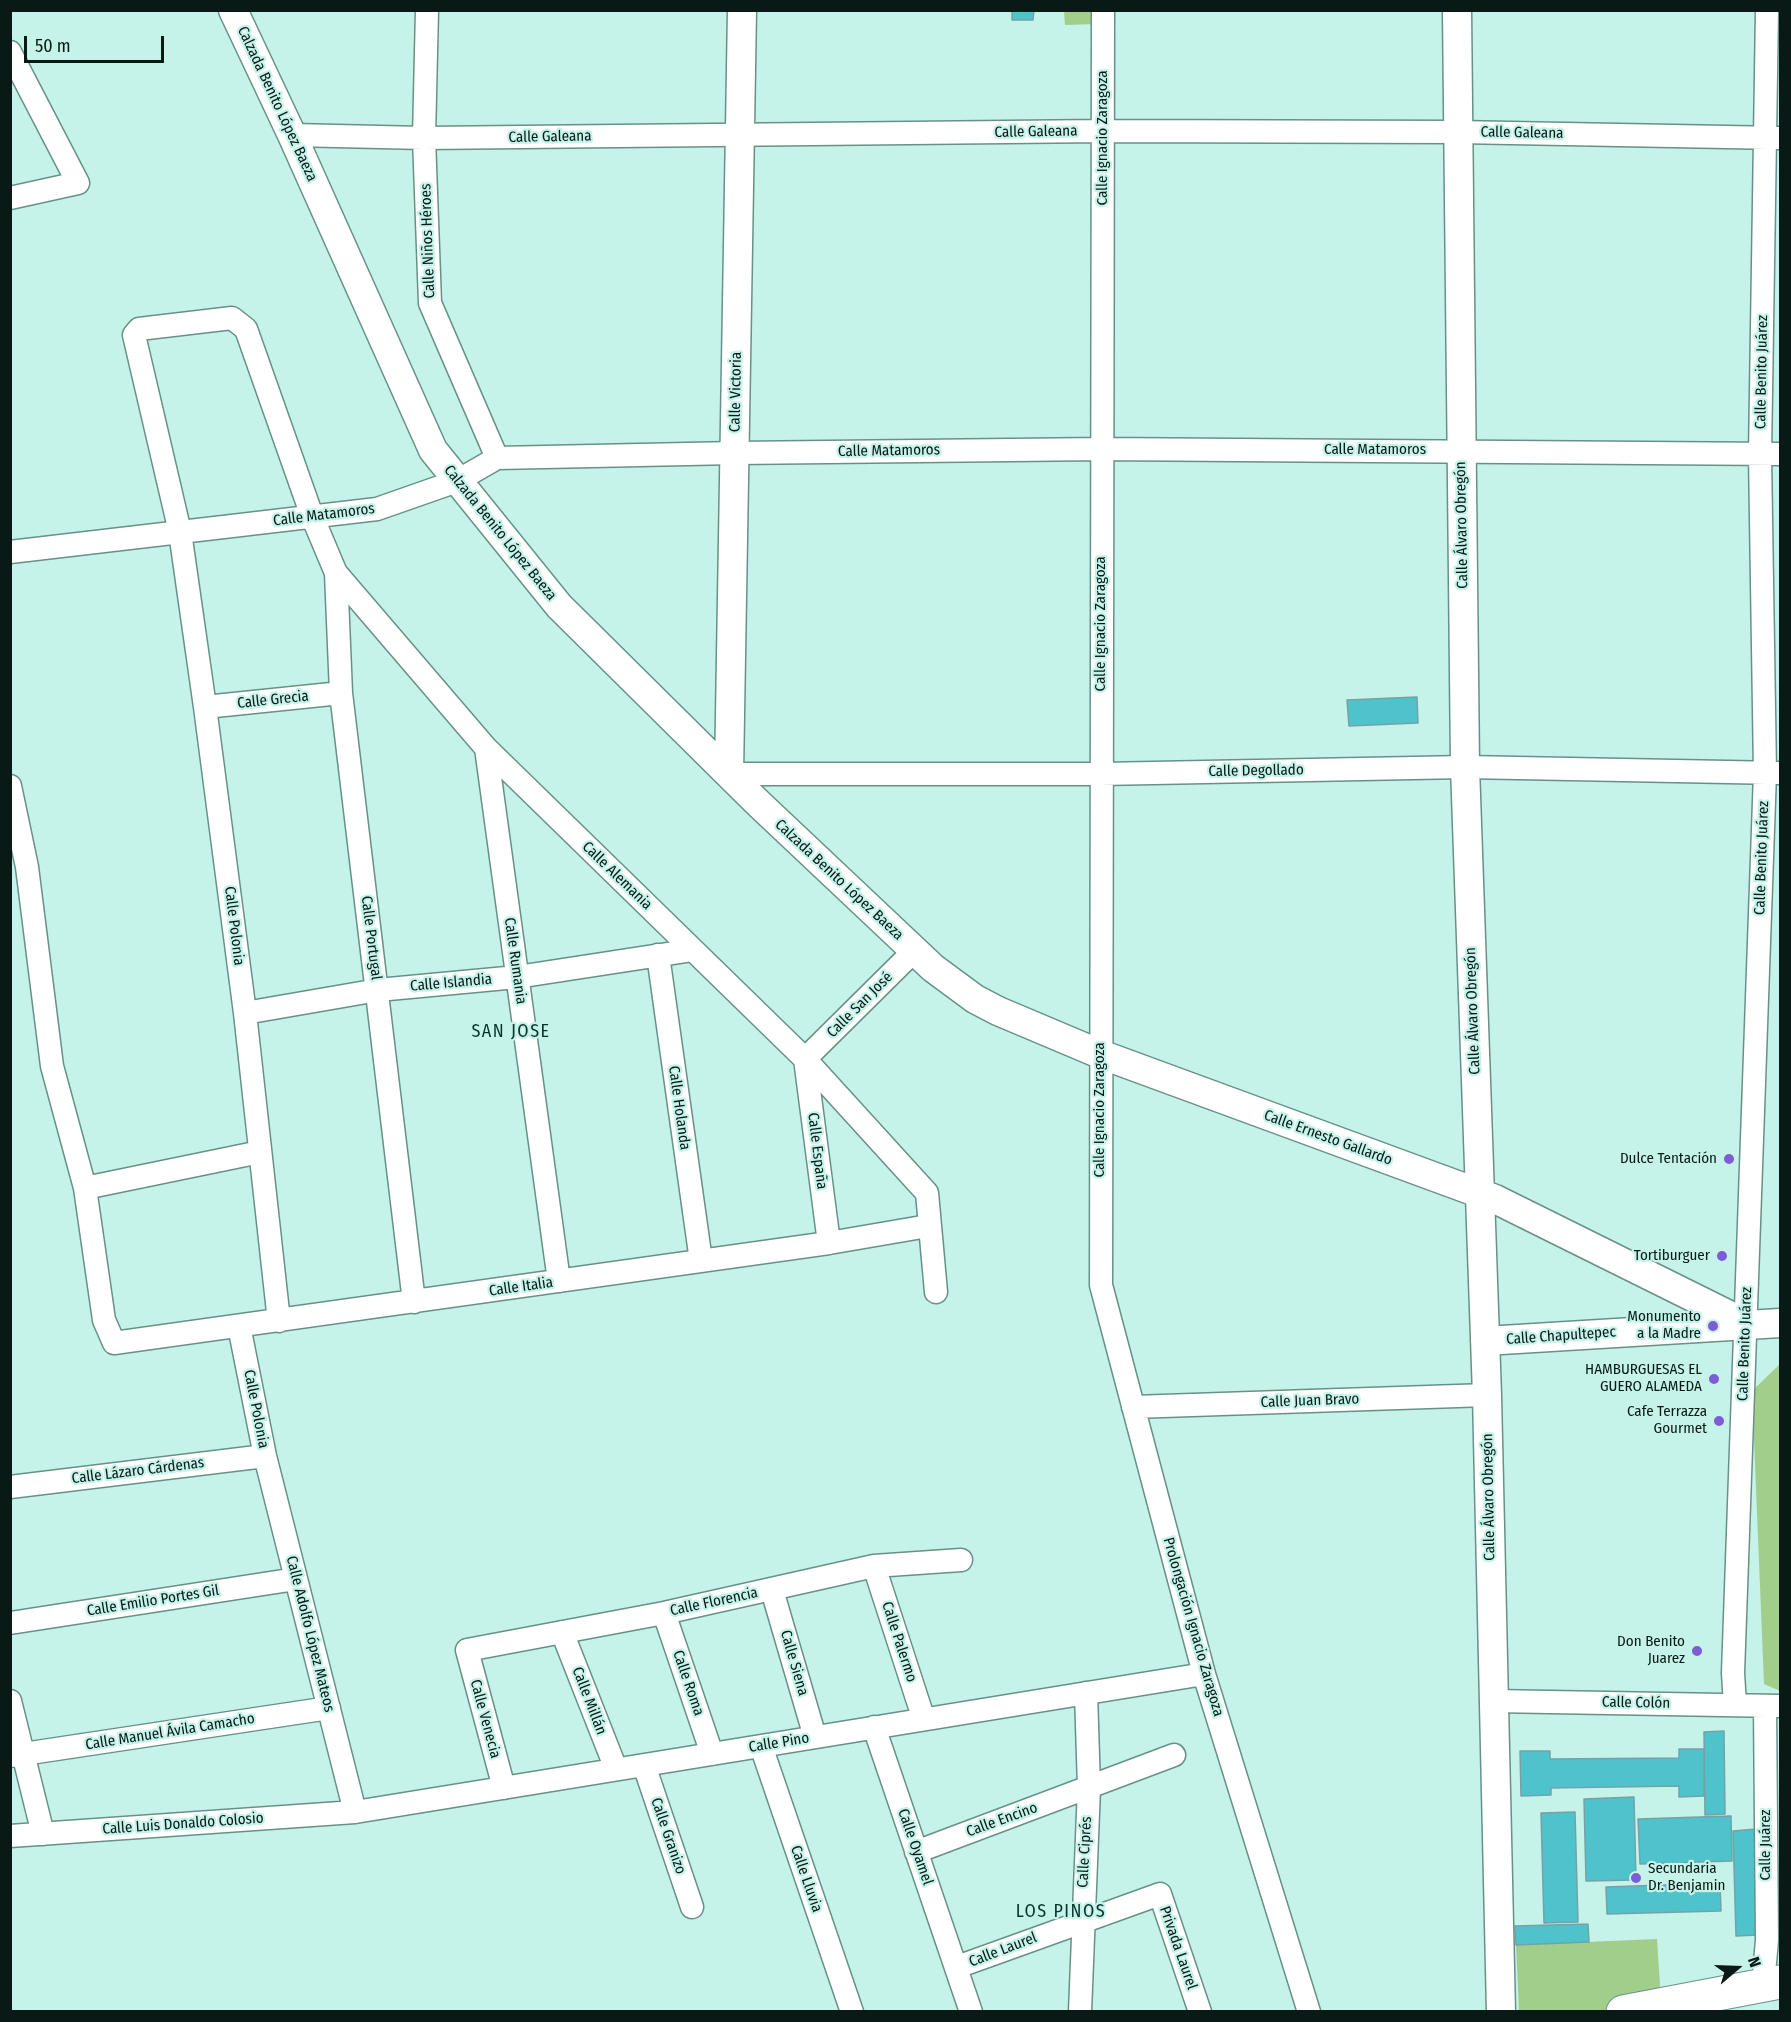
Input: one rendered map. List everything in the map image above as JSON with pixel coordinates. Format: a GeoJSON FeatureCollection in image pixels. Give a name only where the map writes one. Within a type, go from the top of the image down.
{"type":"FeatureCollection","features":[{"type":"Feature","properties":{"kind":"main road"},"geometry":{"type":"LineString","coordinates":[[1623,2012],[1772,1983]]}},
{"type":"Feature","properties":{"kind":"street","name":"Calzada Benito López Baeza"},"geometry":{"type":"LineString","coordinates":[[233,10],[292,135],[433,450],[559,606],[730,773],[758,804],[915,950]]}},
{"type":"Feature","properties":{"kind":"street","name":"Calle Niños Héroes"},"geometry":{"type":"LineString","coordinates":[[427,10],[424,138],[430,303],[497,458]]}},
{"type":"Feature","properties":{"kind":"street","name":"Calle Victoria"},"geometry":{"type":"LineString","coordinates":[[730,773],[742,10]]}},
{"type":"Feature","properties":{"kind":"street","name":"Calle Ignacio Zaragoza"},"geometry":{"type":"LineString","coordinates":[[1101,1238],[1103,10]]}},
{"type":"Feature","properties":{"kind":"street","name":"Calle Álvaro Obregón"},"geometry":{"type":"LineString","coordinates":[[1456,10],[1465,767],[1478,1194],[1487,1395],[1492,1701],[1501,2012]]}},
{"type":"Feature","properties":{"kind":"street","name":"Calle Benito Juárez"},"geometry":{"type":"LineString","coordinates":[[1735,1705],[1733,1673],[1745,1323],[1773,773],[1770,454],[1774,138],[1767,10]]}},
{"type":"Feature","properties":{"kind":"street"},"geometry":{"type":"LineString","coordinates":[[10,198],[78,183],[14,64]]}},
{"type":"Feature","properties":{"kind":"street","name":"Calle Galeana"},"geometry":{"type":"LineString","coordinates":[[292,135],[424,138],[1103,131],[1457,132],[1774,138]]}},
{"type":"Feature","properties":{"kind":"street","name":"Calle Alemania"},"geometry":{"type":"LineString","coordinates":[[180,532],[134,335],[139,329],[232,318],[246,328],[312,516],[336,573],[486,748],[805,1059],[927,1193],[928,1226],[936,1293]]}},
{"type":"Feature","properties":{"kind":"street","name":"Calle Matamoros"},"geometry":{"type":"LineString","coordinates":[[10,552],[377,509],[457,481],[497,458],[1102,449],[1770,454]]}},
{"type":"Feature","properties":{"kind":"street","name":"Calle Polonia"},"geometry":{"type":"LineString","coordinates":[[180,532],[206,707],[245,1013],[279,1322]]}},
{"type":"Feature","properties":{"kind":"street","name":"Calle Portugal"},"geometry":{"type":"LineString","coordinates":[[336,573],[341,693],[414,1302]]}},
{"type":"Feature","properties":{"kind":"street","name":"Calle Grecia"},"geometry":{"type":"LineString","coordinates":[[206,707],[341,693]]}},
{"type":"Feature","properties":{"kind":"street","name":"Calle Rumania"},"geometry":{"type":"LineString","coordinates":[[486,748],[559,1281]]}},
{"type":"Feature","properties":{"kind":"street","name":"Calle Degollado"},"geometry":{"type":"LineString","coordinates":[[730,773],[1101,774],[1465,767],[1773,773]]}},
{"type":"Feature","properties":{"kind":"street"},"geometry":{"type":"LineString","coordinates":[[10,786],[27,867],[52,1066],[85,1188],[260,1152]]}},
{"type":"Feature","properties":{"kind":"street","name":"Calle Islandia"},"geometry":{"type":"LineString","coordinates":[[245,1013],[378,990],[517,977],[693,950]]}},
{"type":"Feature","properties":{"kind":"street","name":"Calle Ernesto Gallardo"},"geometry":{"type":"LineString","coordinates":[[915,950],[933,968],[975,999],[1100,1054],[1478,1194],[1745,1323]]}},
{"type":"Feature","properties":{"kind":"street","name":"Calle San José"},"geometry":{"type":"LineString","coordinates":[[805,1059],[915,950]]}},
{"type":"Feature","properties":{"kind":"street","name":"Calle Holanda"},"geometry":{"type":"LineString","coordinates":[[658,955],[701,1261]]}},
{"type":"Feature","properties":{"kind":"street","name":"Calle España"},"geometry":{"type":"LineString","coordinates":[[805,1059],[829,1243]]}},
{"type":"Feature","properties":{"kind":"street","name":"Calle Italia"},"geometry":{"type":"LineString","coordinates":[[85,1188],[104,1320],[114,1343],[279,1322],[829,1243],[928,1226]]}},
{"type":"Feature","properties":{"kind":"street","name":"Prolongación Ignacio Zaragoza"},"geometry":{"type":"LineString","coordinates":[[1101,1238],[1101,1285],[1204,1674],[1309,2012]]}},
{"type":"Feature","properties":{"kind":"street","name":"Calle Chapultepec"},"geometry":{"type":"LineString","coordinates":[[1485,1341],[1745,1323],[1780,1323]]}},
{"type":"Feature","properties":{"kind":"street","name":"Calle Polonia"},"geometry":{"type":"LineString","coordinates":[[239,1326],[265,1456]]}},
{"type":"Feature","properties":{"kind":"street","name":"Calle Juan Bravo"},"geometry":{"type":"LineString","coordinates":[[1133,1407],[1487,1395]]}},
{"type":"Feature","properties":{"kind":"street","name":"Calle Lázaro Cárdenas"},"geometry":{"type":"LineString","coordinates":[[10,1487],[265,1456]]}},
{"type":"Feature","properties":{"kind":"street","name":"Calle Adolfo López Mateos"},"geometry":{"type":"LineString","coordinates":[[265,1456],[355,1812]]}},
{"type":"Feature","properties":{"kind":"street","name":"Calle Florencia"},"geometry":{"type":"LineString","coordinates":[[466,1650],[772,1590],[874,1566],[961,1560]]}},
{"type":"Feature","properties":{"kind":"street","name":"Calle Palermo"},"geometry":{"type":"LineString","coordinates":[[874,1566],[923,1717]]}},
{"type":"Feature","properties":{"kind":"street","name":"Calle Emilio Portes Gil"},"geometry":{"type":"LineString","coordinates":[[10,1623],[296,1579]]}},
{"type":"Feature","properties":{"kind":"street","name":"Calle Siena"},"geometry":{"type":"LineString","coordinates":[[772,1590],[815,1737]]}},
{"type":"Feature","properties":{"kind":"street","name":"Calle Roma"},"geometry":{"type":"LineString","coordinates":[[664,1612],[712,1754]]}},
{"type":"Feature","properties":{"kind":"street","name":"Calle Millán"},"geometry":{"type":"LineString","coordinates":[[562,1632],[616,1770]]}},
{"type":"Feature","properties":{"kind":"street","name":"Calle Venecia"},"geometry":{"type":"LineString","coordinates":[[466,1650],[504,1788]]}},
{"type":"Feature","properties":{"kind":"street","name":"Calle Pino"},"geometry":{"type":"LineString","coordinates":[[355,1812],[815,1737],[923,1717],[1204,1674]]}},
{"type":"Feature","properties":{"kind":"street","name":"Calle Ciprés"},"geometry":{"type":"LineString","coordinates":[[1080,2012],[1089,1788],[1086,1693]]}},
{"type":"Feature","properties":{"kind":"street"},"geometry":{"type":"LineString","coordinates":[[10,1701],[17,1755],[43,1834]]}},
{"type":"Feature","properties":{"kind":"street","name":"Calle Colón"},"geometry":{"type":"LineString","coordinates":[[1492,1701],[1773,1706]]}},
{"type":"Feature","properties":{"kind":"street","name":"Calle Juárez"},"geometry":{"type":"LineString","coordinates":[[1772,1983],[1767,1940],[1773,1706]]}},
{"type":"Feature","properties":{"kind":"street","name":"Calle Manuel Ávila Camacho"},"geometry":{"type":"LineString","coordinates":[[17,1755],[329,1708]]}},
{"type":"Feature","properties":{"kind":"street","name":"Calle Oyamel"},"geometry":{"type":"LineString","coordinates":[[874,1727],[971,2012]]}},
{"type":"Feature","properties":{"kind":"street","name":"Calle Lluvia"},"geometry":{"type":"LineString","coordinates":[[761,1746],[852,2012]]}},
{"type":"Feature","properties":{"kind":"street","name":"Calle Encino"},"geometry":{"type":"LineString","coordinates":[[916,1852],[1174,1755]]}},
{"type":"Feature","properties":{"kind":"street","name":"Calle Granizo"},"geometry":{"type":"LineString","coordinates":[[644,1765],[692,1907]]}},
{"type":"Feature","properties":{"kind":"street","name":"Calle Luis Donaldo Colosio"},"geometry":{"type":"LineString","coordinates":[[10,1836],[355,1812]]}},
{"type":"Feature","properties":{"kind":"street","name":"Privada Laurel"},"geometry":{"type":"LineString","coordinates":[[1082,1920],[1160,1894],[1200,2012]]}},
{"type":"Feature","properties":{"kind":"street","name":"Calle Laurel"},"geometry":{"type":"LineString","coordinates":[[957,1967],[1082,1920]]}},
{"type":"Feature","properties":{"kind":"green space"},"geometry":{"type":"Polygon","coordinates":[[[1064,11],[1099,11],[1098,24],[1065,25],[1064,11]]]}},
{"type":"Feature","properties":{"kind":"green space"},"geometry":{"type":"Polygon","coordinates":[[[1780,1364],[1780,1691],[1764,1684],[1752,1391],[1780,1364]]]}},
{"type":"Feature","properties":{"kind":"green space"},"geometry":{"type":"Polygon","coordinates":[[[1657,1939],[1661,1999],[1603,2011],[1519,2011],[1516,1945],[1657,1939]]]}},
{"type":"Feature","properties":{"kind":"building"},"geometry":{"type":"Polygon","coordinates":[[[1012,10],[1034,10],[1033,20],[1012,20],[1012,10]]]}},
{"type":"Feature","properties":{"kind":"building"},"geometry":{"type":"Polygon","coordinates":[[[1417,697],[1418,723],[1349,726],[1347,700],[1417,697]]]}},
{"type":"Feature","properties":{"kind":"building"},"geometry":{"type":"Polygon","coordinates":[[[1724,1731],[1725,1814],[1705,1815],[1704,1732],[1724,1731]]]}},
{"type":"Feature","properties":{"kind":"building"},"geometry":{"type":"Polygon","coordinates":[[[1679,1749],[1704,1749],[1704,1796],[1679,1797],[1679,1786],[1551,1788],[1551,1795],[1521,1796],[1520,1751],[1550,1751],[1550,1759],[1679,1758],[1679,1749]]]}},
{"type":"Feature","properties":{"kind":"building"},"geometry":{"type":"Polygon","coordinates":[[[1634,1797],[1636,1880],[1586,1881],[1584,1799],[1634,1797]]]}},
{"type":"Feature","properties":{"kind":"building"},"geometry":{"type":"Polygon","coordinates":[[[1575,1812],[1578,1922],[1544,1923],[1541,1813],[1575,1812]]]}},
{"type":"Feature","properties":{"kind":"building"},"geometry":{"type":"Polygon","coordinates":[[[1731,1816],[1732,1861],[1640,1864],[1638,1819],[1731,1816]]]}},
{"type":"Feature","properties":{"kind":"building"},"geometry":{"type":"Polygon","coordinates":[[[1756,1829],[1758,1935],[1736,1936],[1733,1831],[1756,1829]]]}},
{"type":"Feature","properties":{"kind":"building"},"geometry":{"type":"Polygon","coordinates":[[[1720,1883],[1721,1911],[1607,1914],[1606,1887],[1720,1883]]]}},
{"type":"Feature","properties":{"kind":"building"},"geometry":{"type":"Polygon","coordinates":[[[1588,1924],[1589,1942],[1516,1945],[1515,1926],[1588,1924]]]}},
{"type":"Feature","properties":{"kind":"place","name":"Dulce Tentación"},"geometry":{"type":"Point","coordinates":[1729,1159]}},
{"type":"Feature","properties":{"kind":"place","name":"Tortiburguer"},"geometry":{"type":"Point","coordinates":[1722,1256]}},
{"type":"Feature","properties":{"kind":"place","name":"Monumento a la Madre"},"geometry":{"type":"Point","coordinates":[1713,1326]}},
{"type":"Feature","properties":{"kind":"place","name":"HAMBURGUESAS EL GUERO ALAMEDA"},"geometry":{"type":"Point","coordinates":[1714,1379]}},
{"type":"Feature","properties":{"kind":"place","name":"Cafe Terrazza Gourmet"},"geometry":{"type":"Point","coordinates":[1719,1421]}},
{"type":"Feature","properties":{"kind":"place","name":"Don Benito Juarez"},"geometry":{"type":"Point","coordinates":[1697,1651]}},
{"type":"Feature","properties":{"kind":"place","name":"Secundaria Dr. Benjamin"},"geometry":{"type":"Point","coordinates":[1636,1878]}},
{"type":"Feature","properties":{"kind":"district","name":"SAN JOSE"},"geometry":{"type":"Point","coordinates":[511,1032]}},
{"type":"Feature","properties":{"kind":"district","name":"LOS PINOS"},"geometry":{"type":"Point","coordinates":[1061,1912]}}]}
